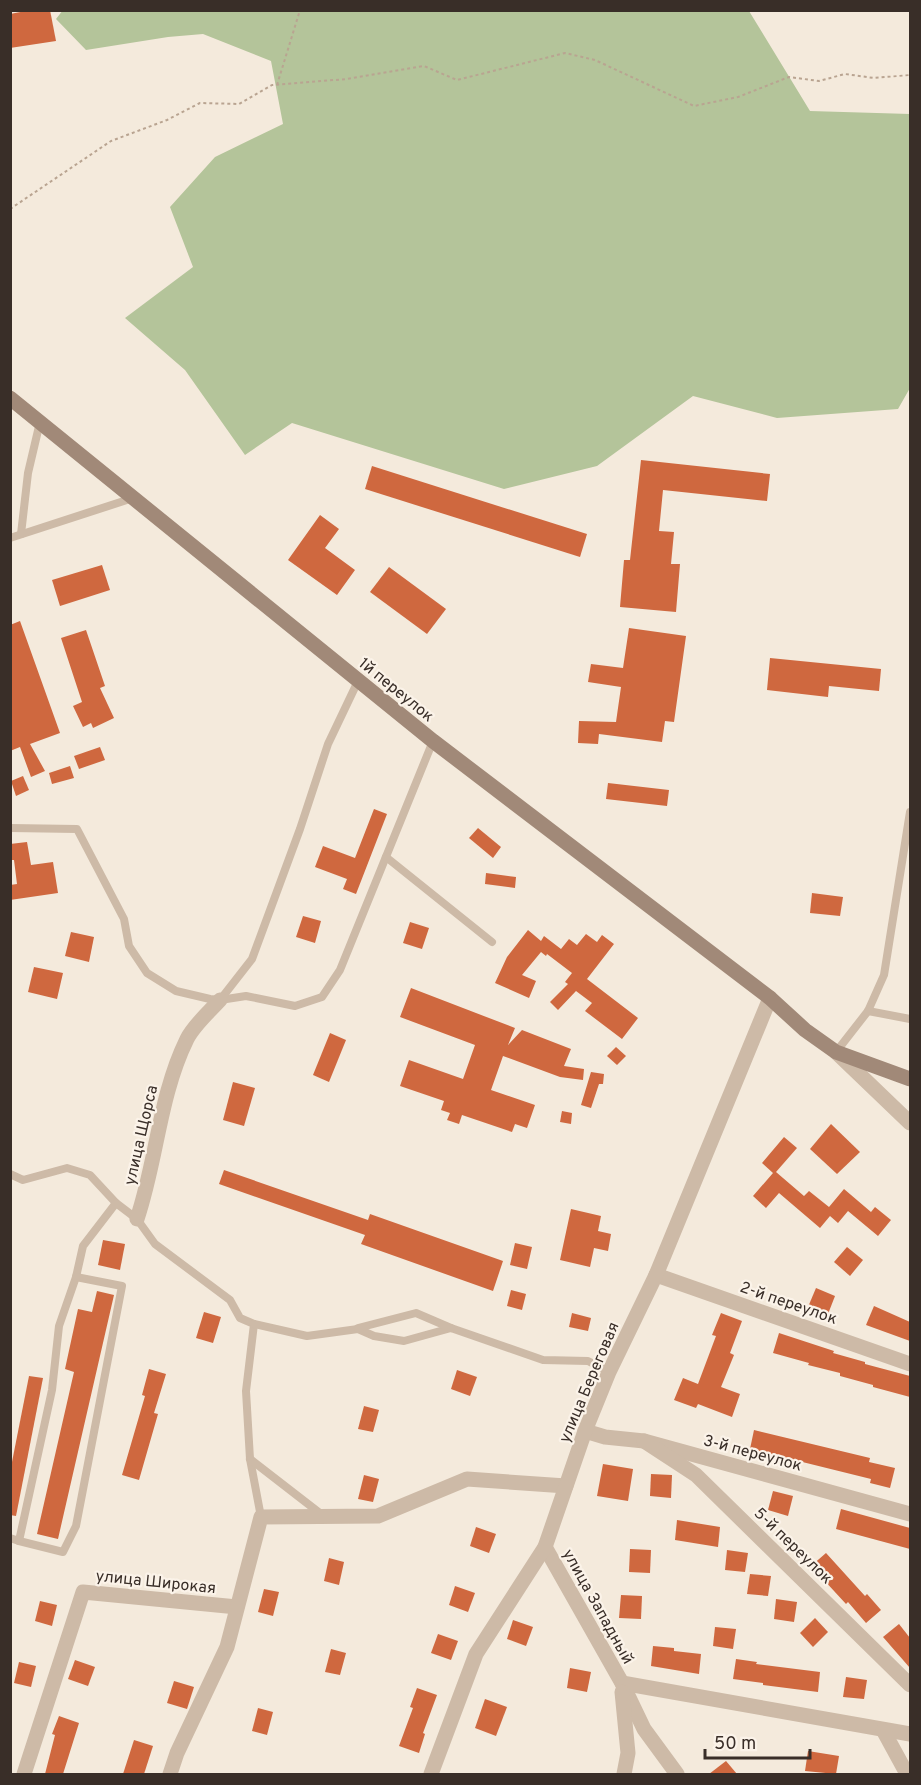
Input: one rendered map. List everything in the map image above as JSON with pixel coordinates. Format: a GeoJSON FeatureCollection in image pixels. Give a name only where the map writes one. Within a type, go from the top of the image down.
{"type":"FeatureCollection","features":[{"type":"Feature","properties":{"kind":"street","name":"1й переулок"},"geometry":{"type":"LineString","coordinates":[[10,398],[433,741],[770,998],[805,1029],[836,1052],[910,1079]]}},
{"type":"Feature","properties":{"kind":"street","name":"улица Береговая"},"geometry":{"type":"LineString","coordinates":[[431,1774],[476,1654],[545,1547],[585,1431],[609,1372],[656,1275],[770,998]]}},
{"type":"Feature","properties":{"kind":"street","name":"улица Щорса"},"geometry":{"type":"LineString","coordinates":[[137,1219],[147,1191],[166,1095],[188,1038],[220,1000]]}},
{"type":"Feature","properties":{"kind":"street"},"geometry":{"type":"LineString","coordinates":[[836,1052],[910,1123]]}},
{"type":"Feature","properties":{"kind":"street","name":"2-й переулок"},"geometry":{"type":"LineString","coordinates":[[656,1275],[910,1364]]}},
{"type":"Feature","properties":{"kind":"street","name":"3-й переулок"},"geometry":{"type":"LineString","coordinates":[[585,1431],[605,1437],[644,1441],[910,1514]]}},
{"type":"Feature","properties":{"kind":"street","name":"5-й переулок"},"geometry":{"type":"LineString","coordinates":[[644,1441],[696,1475],[910,1685]]}},
{"type":"Feature","properties":{"kind":"street"},"geometry":{"type":"LineString","coordinates":[[261,1517],[378,1516],[467,1479],[566,1486]]}},
{"type":"Feature","properties":{"kind":"street","name":"улица Широкая"},"geometry":{"type":"LineString","coordinates":[[170,1774],[177,1753],[227,1647],[261,1517]]}},
{"type":"Feature","properties":{"kind":"street","name":"улица Западный"},"geometry":{"type":"LineString","coordinates":[[545,1547],[622,1683],[644,1729],[677,1774]]}},
{"type":"Feature","properties":{"kind":"street","name":"улица Широкая"},"geometry":{"type":"LineString","coordinates":[[24,1774],[83,1592],[237,1607]]}},
{"type":"Feature","properties":{"kind":"street"},"geometry":{"type":"LineString","coordinates":[[624,1774],[628,1753],[622,1683],[910,1734]]}},
{"type":"Feature","properties":{"kind":"street"},"geometry":{"type":"LineString","coordinates":[[883,1730],[907,1774]]}},
{"type":"Feature","properties":{"kind":"lane"},"geometry":{"type":"LineString","coordinates":[[21,534],[28,473],[40,422]]}},
{"type":"Feature","properties":{"kind":"lane"},"geometry":{"type":"LineString","coordinates":[[10,538],[133,498]]}},
{"type":"Feature","properties":{"kind":"lane"},"geometry":{"type":"LineString","coordinates":[[220,1000],[252,959],[300,829],[328,744],[358,681]]}},
{"type":"Feature","properties":{"kind":"lane"},"geometry":{"type":"LineString","coordinates":[[10,828],[77,829],[124,919],[129,946],[147,973],[176,991],[220,1000],[246,996],[295,1006],[322,997],[340,970],[433,741]]}},
{"type":"Feature","properties":{"kind":"lane"},"geometry":{"type":"LineString","coordinates":[[836,1052],[868,1011],[884,975],[910,812]]}},
{"type":"Feature","properties":{"kind":"lane"},"geometry":{"type":"LineString","coordinates":[[386,857],[492,942]]}},
{"type":"Feature","properties":{"kind":"lane"},"geometry":{"type":"LineString","coordinates":[[868,1011],[910,1019]]}},
{"type":"Feature","properties":{"kind":"lane"},"geometry":{"type":"LineString","coordinates":[[10,1174],[23,1180],[67,1168],[90,1175],[116,1203],[137,1219],[155,1244],[230,1300],[240,1318],[254,1324],[307,1336],[358,1329],[416,1313],[451,1328],[543,1360],[588,1360],[609,1372]]}},
{"type":"Feature","properties":{"kind":"lane"},"geometry":{"type":"LineString","coordinates":[[76,1277],[122,1286],[76,1526],[63,1552],[15,1539],[52,1390],[59,1326],[76,1277],[83,1246],[116,1203]]}},
{"type":"Feature","properties":{"kind":"lane"},"geometry":{"type":"LineString","coordinates":[[254,1324],[246,1391],[250,1459],[261,1517]]}},
{"type":"Feature","properties":{"kind":"lane"},"geometry":{"type":"LineString","coordinates":[[358,1329],[374,1336],[404,1341],[451,1328]]}},
{"type":"Feature","properties":{"kind":"lane"},"geometry":{"type":"LineString","coordinates":[[250,1459],[325,1516]]}},
{"type":"Feature","properties":{"kind":"path"},"geometry":{"type":"LineString","coordinates":[[277,85],[300,10]]}},
{"type":"Feature","properties":{"kind":"path"},"geometry":{"type":"LineString","coordinates":[[10,209],[111,141],[167,120],[200,103],[239,104],[272,85],[347,79],[424,66],[457,80],[565,53],[594,60],[694,106],[738,97],[789,77],[819,81],[845,74],[874,78],[910,75]]}},
{"type":"Feature","properties":{"kind":"green space"},"geometry":{"type":"Polygon","coordinates":[[[63,10],[749,11],[810,111],[910,114],[910,388],[898,409],[777,418],[693,396],[597,466],[504,489],[292,423],[245,455],[185,370],[125,318],[193,267],[170,207],[215,157],[283,124],[271,61],[203,34],[86,50],[56,19],[63,10]]]}},
{"type":"Feature","properties":{"kind":"building"},"geometry":{"type":"Polygon","coordinates":[[[31,10],[50,10],[56,41],[10,48],[10,14],[31,10]]]}},
{"type":"Feature","properties":{"kind":"building"},"geometry":{"type":"Polygon","coordinates":[[[641,460],[770,474],[767,501],[663,490],[659,531],[674,532],[671,564],[680,564],[676,612],[620,607],[624,560],[630,560],[641,460]]]}},
{"type":"Feature","properties":{"kind":"building"},"geometry":{"type":"Polygon","coordinates":[[[372,466],[587,534],[580,557],[365,489],[372,466]]]}},
{"type":"Feature","properties":{"kind":"building"},"geometry":{"type":"Polygon","coordinates":[[[320,515],[339,529],[325,548],[355,570],[337,595],[288,560],[320,515]]]}},
{"type":"Feature","properties":{"kind":"building"},"geometry":{"type":"Polygon","coordinates":[[[102,565],[110,590],[60,606],[52,580],[102,565]]]}},
{"type":"Feature","properties":{"kind":"building"},"geometry":{"type":"Polygon","coordinates":[[[389,567],[446,609],[427,634],[370,592],[389,567]]]}},
{"type":"Feature","properties":{"kind":"building"},"geometry":{"type":"Polygon","coordinates":[[[20,621],[60,733],[30,744],[45,771],[31,777],[20,747],[10,751],[10,625],[20,621]]]}},
{"type":"Feature","properties":{"kind":"building"},"geometry":{"type":"Polygon","coordinates":[[[629,628],[686,636],[674,722],[665,721],[662,742],[599,734],[598,744],[578,743],[579,721],[616,722],[621,687],[588,682],[591,664],[623,668],[629,628]]]}},
{"type":"Feature","properties":{"kind":"building"},"geometry":{"type":"Polygon","coordinates":[[[86,630],[105,686],[100,688],[114,718],[93,728],[91,723],[83,727],[73,706],[82,702],[61,638],[86,630]]]}},
{"type":"Feature","properties":{"kind":"building"},"geometry":{"type":"Polygon","coordinates":[[[770,658],[881,669],[879,691],[829,686],[828,697],[767,690],[770,658]]]}},
{"type":"Feature","properties":{"kind":"building"},"geometry":{"type":"Polygon","coordinates":[[[100,747],[105,760],[79,769],[74,756],[100,747]]]}},
{"type":"Feature","properties":{"kind":"building"},"geometry":{"type":"Polygon","coordinates":[[[70,766],[74,778],[52,784],[49,773],[70,766]]]}},
{"type":"Feature","properties":{"kind":"building"},"geometry":{"type":"Polygon","coordinates":[[[23,776],[29,790],[16,796],[11,781],[23,776]]]}},
{"type":"Feature","properties":{"kind":"building"},"geometry":{"type":"Polygon","coordinates":[[[608,783],[669,790],[667,806],[606,799],[608,783]]]}},
{"type":"Feature","properties":{"kind":"building"},"geometry":{"type":"Polygon","coordinates":[[[374,809],[387,814],[356,894],[343,889],[347,879],[315,867],[323,846],[355,858],[374,809]]]}},
{"type":"Feature","properties":{"kind":"building"},"geometry":{"type":"Polygon","coordinates":[[[478,828],[501,847],[493,858],[469,838],[478,828]]]}},
{"type":"Feature","properties":{"kind":"building"},"geometry":{"type":"Polygon","coordinates":[[[27,842],[31,865],[53,862],[58,893],[10,900],[10,885],[17,884],[14,860],[10,860],[10,844],[27,842]]]}},
{"type":"Feature","properties":{"kind":"building"},"geometry":{"type":"Polygon","coordinates":[[[486,873],[516,877],[515,888],[485,884],[486,873]]]}},
{"type":"Feature","properties":{"kind":"building"},"geometry":{"type":"Polygon","coordinates":[[[812,893],[843,897],[840,916],[810,913],[812,893]]]}},
{"type":"Feature","properties":{"kind":"building"},"geometry":{"type":"Polygon","coordinates":[[[303,916],[321,921],[315,943],[296,937],[303,916]]]}},
{"type":"Feature","properties":{"kind":"building"},"geometry":{"type":"Polygon","coordinates":[[[410,922],[429,928],[422,949],[403,943],[410,922]]]}},
{"type":"Feature","properties":{"kind":"building"},"geometry":{"type":"Polygon","coordinates":[[[528,930],[541,941],[544,936],[561,949],[569,939],[577,945],[586,934],[597,942],[602,935],[614,944],[587,979],[638,1018],[622,1039],[585,1011],[592,1003],[576,991],[558,1010],[550,1002],[568,984],[565,982],[572,973],[547,954],[546,956],[541,952],[522,975],[536,981],[529,998],[495,983],[507,957],[528,930]]]}},
{"type":"Feature","properties":{"kind":"building"},"geometry":{"type":"Polygon","coordinates":[[[71,932],[94,937],[89,962],[65,956],[71,932]]]}},
{"type":"Feature","properties":{"kind":"building"},"geometry":{"type":"Polygon","coordinates":[[[34,967],[63,973],[57,999],[28,992],[34,967]]]}},
{"type":"Feature","properties":{"kind":"building"},"geometry":{"type":"Polygon","coordinates":[[[411,988],[515,1028],[508,1045],[522,1030],[571,1049],[564,1066],[584,1069],[583,1080],[560,1077],[503,1056],[491,1090],[535,1105],[527,1128],[515,1124],[512,1132],[462,1115],[459,1124],[447,1120],[450,1113],[441,1110],[444,1101],[400,1086],[409,1060],[463,1079],[475,1045],[400,1017],[411,988]]]}},
{"type":"Feature","properties":{"kind":"building"},"geometry":{"type":"Polygon","coordinates":[[[330,1033],[346,1040],[329,1082],[313,1075],[330,1033]]]}},
{"type":"Feature","properties":{"kind":"building"},"geometry":{"type":"Polygon","coordinates":[[[616,1047],[626,1056],[617,1065],[607,1056],[616,1047]]]}},
{"type":"Feature","properties":{"kind":"building"},"geometry":{"type":"Polygon","coordinates":[[[591,1072],[604,1074],[603,1084],[599,1084],[591,1108],[581,1105],[591,1072]]]}},
{"type":"Feature","properties":{"kind":"building"},"geometry":{"type":"Polygon","coordinates":[[[233,1082],[255,1088],[244,1126],[223,1120],[233,1082]]]}},
{"type":"Feature","properties":{"kind":"building"},"geometry":{"type":"Polygon","coordinates":[[[562,1111],[572,1113],[571,1124],[560,1122],[562,1111]]]}},
{"type":"Feature","properties":{"kind":"building"},"geometry":{"type":"Polygon","coordinates":[[[831,1124],[860,1152],[837,1174],[810,1149],[831,1124]]]}},
{"type":"Feature","properties":{"kind":"building"},"geometry":{"type":"Polygon","coordinates":[[[784,1137],[797,1148],[776,1172],[804,1196],[809,1191],[829,1207],[844,1189],[871,1212],[875,1207],[891,1220],[878,1236],[848,1211],[838,1223],[830,1216],[820,1228],[779,1193],[766,1208],[753,1196],[773,1173],[762,1163],[784,1137]]]}},
{"type":"Feature","properties":{"kind":"building"},"geometry":{"type":"Polygon","coordinates":[[[224,1170],[368,1220],[370,1214],[503,1261],[493,1291],[361,1244],[365,1235],[219,1184],[224,1170]]]}},
{"type":"Feature","properties":{"kind":"building"},"geometry":{"type":"Polygon","coordinates":[[[571,1209],[601,1216],[598,1231],[611,1234],[608,1251],[594,1248],[590,1267],[560,1260],[571,1209]]]}},
{"type":"Feature","properties":{"kind":"building"},"geometry":{"type":"Polygon","coordinates":[[[103,1240],[125,1244],[120,1270],[98,1265],[103,1240]]]}},
{"type":"Feature","properties":{"kind":"building"},"geometry":{"type":"Polygon","coordinates":[[[515,1243],[532,1247],[527,1269],[510,1265],[515,1243]]]}},
{"type":"Feature","properties":{"kind":"building"},"geometry":{"type":"Polygon","coordinates":[[[847,1247],[863,1260],[850,1276],[834,1262],[847,1247]]]}},
{"type":"Feature","properties":{"kind":"building"},"geometry":{"type":"Polygon","coordinates":[[[816,1288],[835,1296],[828,1314],[808,1307],[816,1288]]]}},
{"type":"Feature","properties":{"kind":"building"},"geometry":{"type":"Polygon","coordinates":[[[511,1290],[526,1294],[522,1310],[507,1306],[511,1290]]]}},
{"type":"Feature","properties":{"kind":"building"},"geometry":{"type":"Polygon","coordinates":[[[97,1291],[114,1295],[58,1539],[37,1534],[74,1372],[65,1369],[78,1309],[92,1312],[97,1291]]]}},
{"type":"Feature","properties":{"kind":"building"},"geometry":{"type":"Polygon","coordinates":[[[874,1306],[910,1322],[910,1341],[866,1325],[874,1306]]]}},
{"type":"Feature","properties":{"kind":"building"},"geometry":{"type":"Polygon","coordinates":[[[204,1312],[221,1317],[213,1343],[196,1338],[204,1312]]]}},
{"type":"Feature","properties":{"kind":"building"},"geometry":{"type":"Polygon","coordinates":[[[572,1313],[591,1318],[588,1331],[569,1327],[572,1313]]]}},
{"type":"Feature","properties":{"kind":"building"},"geometry":{"type":"Polygon","coordinates":[[[721,1313],[742,1321],[730,1353],[734,1355],[721,1387],[740,1394],[732,1417],[698,1404],[696,1408],[674,1400],[683,1378],[698,1384],[716,1336],[712,1335],[721,1313]]]}},
{"type":"Feature","properties":{"kind":"building"},"geometry":{"type":"Polygon","coordinates":[[[779,1333],[865,1362],[865,1364],[910,1376],[910,1397],[773,1353],[779,1333]]]}},
{"type":"Feature","properties":{"kind":"building"},"geometry":{"type":"Polygon","coordinates":[[[149,1369],[166,1374],[154,1413],[158,1414],[139,1480],[122,1475],[145,1396],[142,1395],[149,1369]]]}},
{"type":"Feature","properties":{"kind":"building"},"geometry":{"type":"Polygon","coordinates":[[[457,1370],[477,1377],[470,1396],[451,1389],[457,1370]]]}},
{"type":"Feature","properties":{"kind":"building"},"geometry":{"type":"Polygon","coordinates":[[[29,1376],[43,1378],[16,1516],[10,1515],[10,1472],[29,1376]]]}},
{"type":"Feature","properties":{"kind":"building"},"geometry":{"type":"Polygon","coordinates":[[[364,1406],[379,1410],[373,1432],[358,1429],[364,1406]]]}},
{"type":"Feature","properties":{"kind":"building"},"geometry":{"type":"Polygon","coordinates":[[[754,1430],[870,1458],[869,1462],[895,1468],[890,1488],[870,1483],[871,1479],[750,1449],[754,1430]]]}},
{"type":"Feature","properties":{"kind":"building"},"geometry":{"type":"Polygon","coordinates":[[[603,1464],[633,1469],[628,1501],[597,1496],[603,1464]]]}},
{"type":"Feature","properties":{"kind":"building"},"geometry":{"type":"Polygon","coordinates":[[[651,1474],[672,1475],[671,1498],[650,1496],[651,1474]]]}},
{"type":"Feature","properties":{"kind":"building"},"geometry":{"type":"Polygon","coordinates":[[[364,1475],[379,1479],[373,1502],[358,1499],[364,1475]]]}},
{"type":"Feature","properties":{"kind":"building"},"geometry":{"type":"Polygon","coordinates":[[[773,1491],[793,1496],[788,1516],[768,1510],[773,1491]]]}},
{"type":"Feature","properties":{"kind":"building"},"geometry":{"type":"Polygon","coordinates":[[[841,1509],[910,1528],[910,1549],[836,1529],[841,1509]]]}},
{"type":"Feature","properties":{"kind":"building"},"geometry":{"type":"Polygon","coordinates":[[[677,1520],[720,1527],[718,1547],[675,1540],[677,1520]]]}},
{"type":"Feature","properties":{"kind":"building"},"geometry":{"type":"Polygon","coordinates":[[[476,1527],[496,1534],[489,1553],[470,1546],[476,1527]]]}},
{"type":"Feature","properties":{"kind":"building"},"geometry":{"type":"Polygon","coordinates":[[[630,1549],[651,1550],[650,1573],[629,1572],[630,1549]]]}},
{"type":"Feature","properties":{"kind":"building"},"geometry":{"type":"Polygon","coordinates":[[[727,1550],[748,1553],[745,1572],[725,1570],[727,1550]]]}},
{"type":"Feature","properties":{"kind":"building"},"geometry":{"type":"Polygon","coordinates":[[[826,1553],[881,1610],[866,1623],[811,1566],[826,1553]]]}},
{"type":"Feature","properties":{"kind":"building"},"geometry":{"type":"Polygon","coordinates":[[[329,1558],[344,1562],[339,1585],[324,1581],[329,1558]]]}},
{"type":"Feature","properties":{"kind":"building"},"geometry":{"type":"Polygon","coordinates":[[[750,1574],[771,1576],[768,1596],[747,1594],[750,1574]]]}},
{"type":"Feature","properties":{"kind":"building"},"geometry":{"type":"Polygon","coordinates":[[[455,1586],[475,1593],[468,1612],[449,1605],[455,1586]]]}},
{"type":"Feature","properties":{"kind":"building"},"geometry":{"type":"Polygon","coordinates":[[[264,1589],[279,1592],[273,1616],[258,1612],[264,1589]]]}},
{"type":"Feature","properties":{"kind":"building"},"geometry":{"type":"Polygon","coordinates":[[[621,1595],[642,1596],[641,1619],[619,1618],[621,1595]]]}},
{"type":"Feature","properties":{"kind":"building"},"geometry":{"type":"Polygon","coordinates":[[[776,1599],[797,1602],[794,1622],[774,1619],[776,1599]]]}},
{"type":"Feature","properties":{"kind":"building"},"geometry":{"type":"Polygon","coordinates":[[[40,1601],[57,1605],[52,1626],[35,1621],[40,1601]]]}},
{"type":"Feature","properties":{"kind":"building"},"geometry":{"type":"Polygon","coordinates":[[[815,1618],[828,1632],[813,1647],[800,1633],[815,1618]]]}},
{"type":"Feature","properties":{"kind":"building"},"geometry":{"type":"Polygon","coordinates":[[[513,1620],[533,1627],[526,1646],[507,1639],[513,1620]]]}},
{"type":"Feature","properties":{"kind":"building"},"geometry":{"type":"Polygon","coordinates":[[[899,1624],[910,1638],[910,1668],[883,1637],[899,1624]]]}},
{"type":"Feature","properties":{"kind":"building"},"geometry":{"type":"Polygon","coordinates":[[[715,1627],[736,1629],[733,1649],[713,1646],[715,1627]]]}},
{"type":"Feature","properties":{"kind":"building"},"geometry":{"type":"Polygon","coordinates":[[[438,1634],[458,1641],[451,1660],[431,1653],[438,1634]]]}},
{"type":"Feature","properties":{"kind":"building"},"geometry":{"type":"Polygon","coordinates":[[[653,1646],[701,1654],[699,1674],[651,1666],[653,1646]]]}},
{"type":"Feature","properties":{"kind":"building"},"geometry":{"type":"Polygon","coordinates":[[[331,1649],[346,1653],[340,1675],[325,1672],[331,1649]]]}},
{"type":"Feature","properties":{"kind":"building"},"geometry":{"type":"Polygon","coordinates":[[[736,1659],[757,1662],[756,1664],[820,1672],[818,1692],[733,1679],[736,1659]]]}},
{"type":"Feature","properties":{"kind":"building"},"geometry":{"type":"Polygon","coordinates":[[[75,1660],[95,1667],[88,1686],[68,1679],[75,1660]]]}},
{"type":"Feature","properties":{"kind":"building"},"geometry":{"type":"Polygon","coordinates":[[[19,1662],[36,1666],[31,1687],[14,1683],[19,1662]]]}},
{"type":"Feature","properties":{"kind":"building"},"geometry":{"type":"Polygon","coordinates":[[[570,1668],[591,1672],[587,1692],[567,1688],[570,1668]]]}},
{"type":"Feature","properties":{"kind":"building"},"geometry":{"type":"Polygon","coordinates":[[[846,1677],[867,1680],[864,1699],[843,1697],[846,1677]]]}},
{"type":"Feature","properties":{"kind":"building"},"geometry":{"type":"Polygon","coordinates":[[[174,1681],[194,1687],[187,1709],[167,1703],[174,1681]]]}},
{"type":"Feature","properties":{"kind":"building"},"geometry":{"type":"Polygon","coordinates":[[[417,1688],[437,1695],[423,1733],[425,1734],[419,1753],[399,1746],[413,1708],[410,1707],[417,1688]]]}},
{"type":"Feature","properties":{"kind":"building"},"geometry":{"type":"Polygon","coordinates":[[[485,1699],[507,1707],[496,1736],[475,1728],[485,1699]]]}},
{"type":"Feature","properties":{"kind":"building"},"geometry":{"type":"Polygon","coordinates":[[[258,1708],[273,1712],[267,1735],[252,1731],[258,1708]]]}},
{"type":"Feature","properties":{"kind":"building"},"geometry":{"type":"Polygon","coordinates":[[[59,1716],[79,1723],[63,1774],[45,1774],[55,1735],[52,1734],[59,1716]]]}},
{"type":"Feature","properties":{"kind":"building"},"geometry":{"type":"Polygon","coordinates":[[[134,1740],[153,1746],[144,1774],[123,1774],[134,1740]]]}},
{"type":"Feature","properties":{"kind":"building"},"geometry":{"type":"Polygon","coordinates":[[[808,1751],[839,1756],[836,1774],[805,1771],[808,1751]]]}},
{"type":"Feature","properties":{"kind":"building"},"geometry":{"type":"Polygon","coordinates":[[[726,1761],[737,1774],[709,1774],[726,1761]]]}}]}
